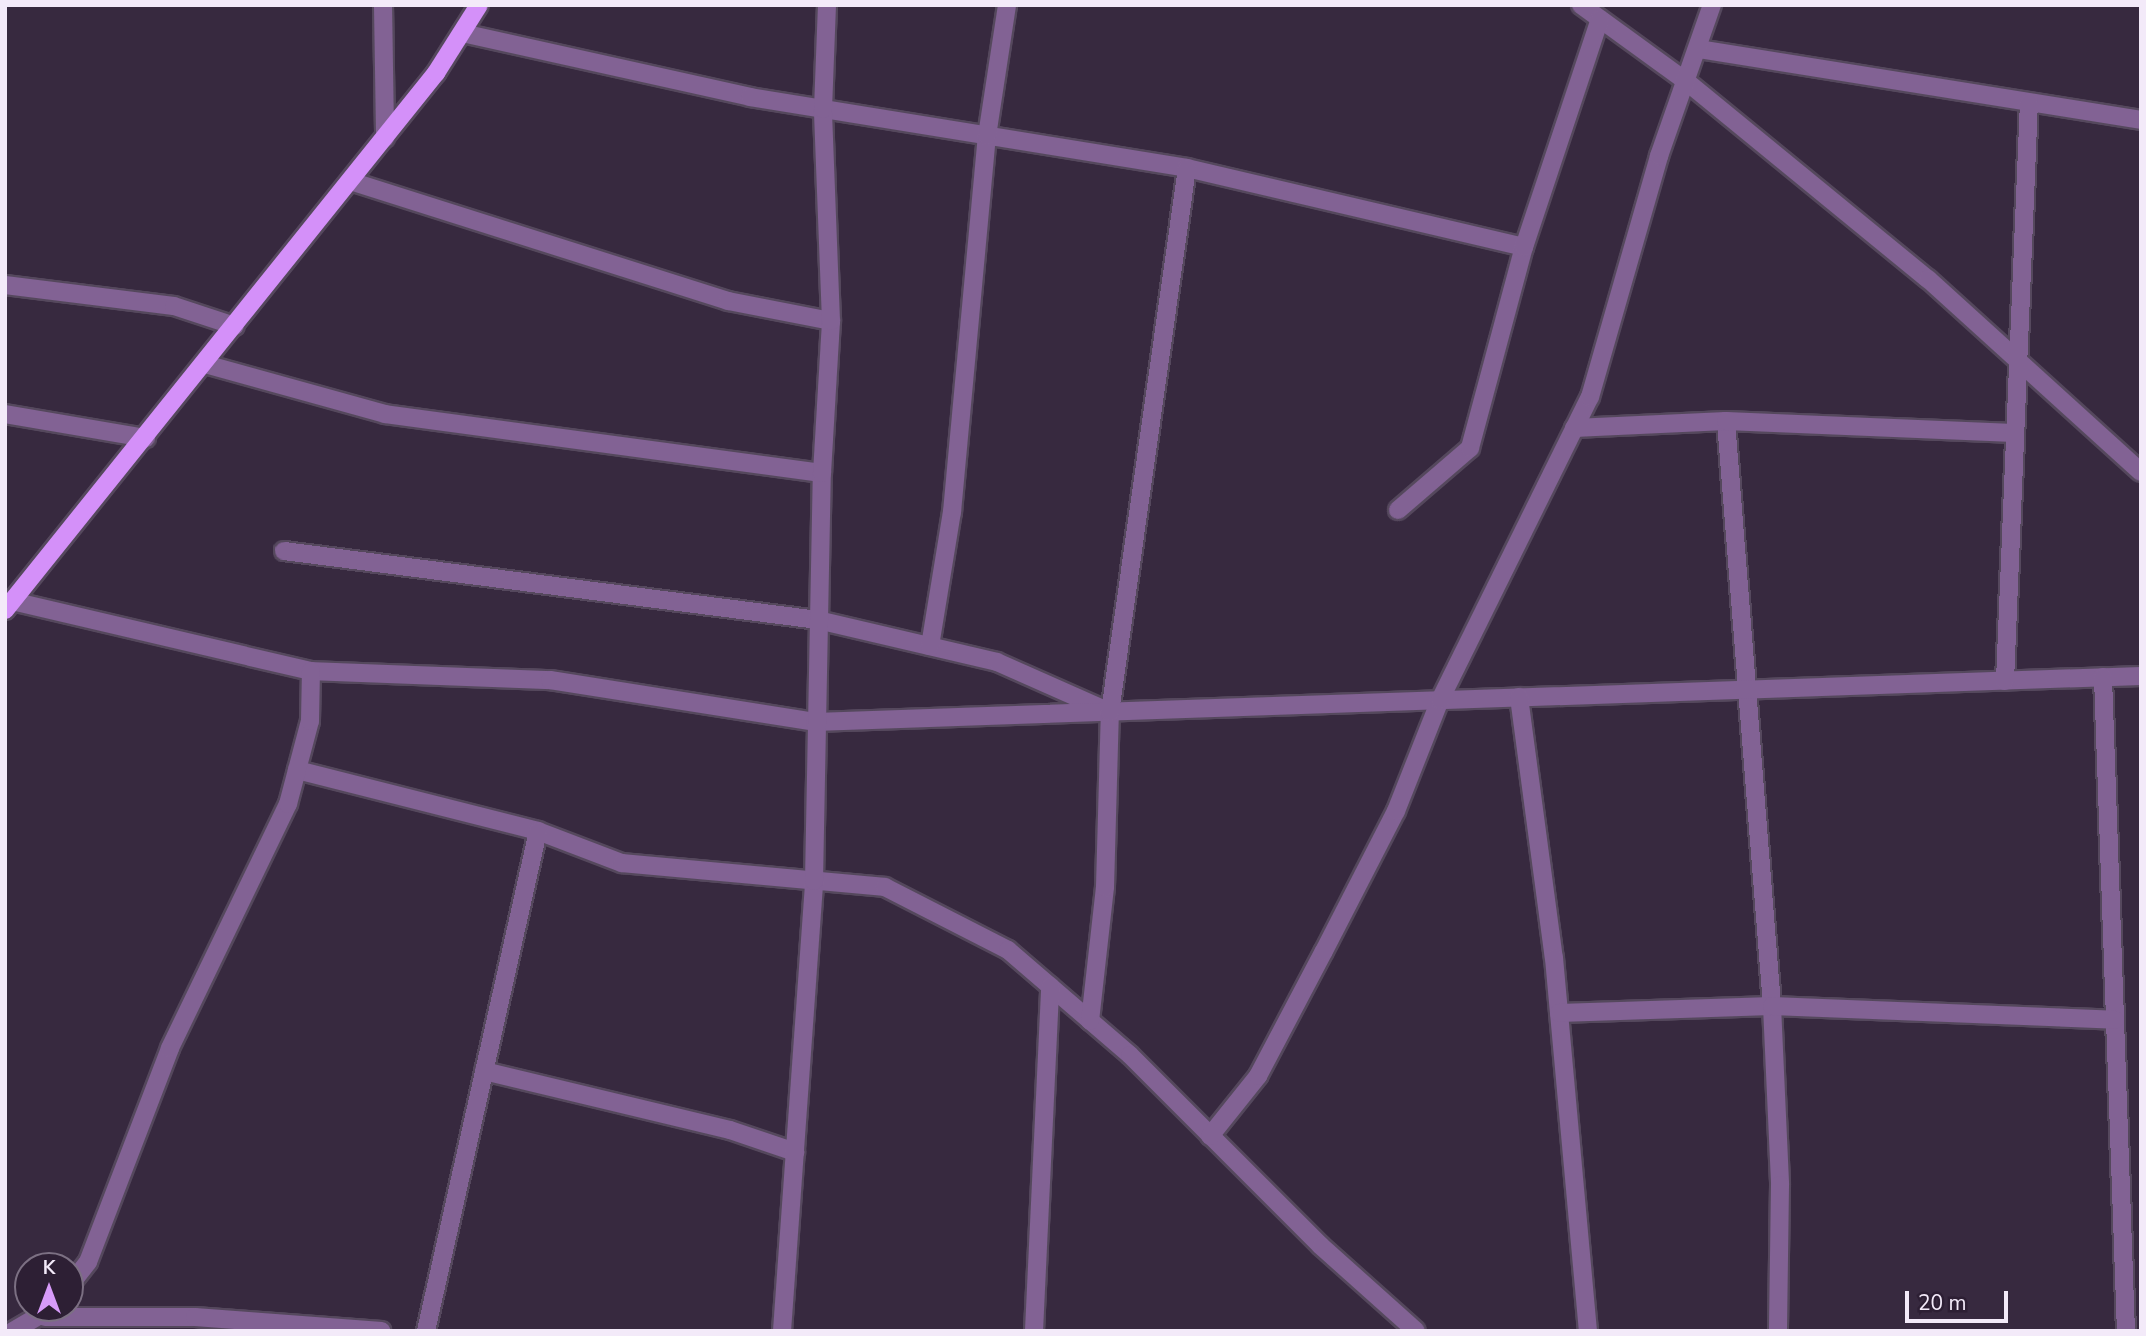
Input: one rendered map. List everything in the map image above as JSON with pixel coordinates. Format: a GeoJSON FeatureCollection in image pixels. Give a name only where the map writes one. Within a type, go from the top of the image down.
{"type":"FeatureCollection","features":[{"type":"Feature","properties":{"kind":"main road"},"geometry":{"type":"LineString","coordinates":[[9,605],[146,438],[384,138],[462,33],[479,5]]}},
{"type":"Feature","properties":{"kind":"street"},"geometry":{"type":"LineString","coordinates":[[383,5],[384,138]]}},
{"type":"Feature","properties":{"kind":"street"},"geometry":{"type":"LineString","coordinates":[[782,1331],[814,881],[815,722],[822,473],[831,321],[823,109],[827,5]]}},
{"type":"Feature","properties":{"kind":"street"},"geometry":{"type":"LineString","coordinates":[[930,646],[952,512],[987,136],[1007,5]]}},
{"type":"Feature","properties":{"kind":"street"},"geometry":{"type":"LineString","coordinates":[[1581,5],[1687,82],[1928,279],[2141,472]]}},
{"type":"Feature","properties":{"kind":"street"},"geometry":{"type":"LineString","coordinates":[[1210,1136],[1258,1076],[1396,811],[1440,700],[1590,397],[1659,156],[1699,49],[1712,5]]}},
{"type":"Feature","properties":{"kind":"street"},"geometry":{"type":"LineString","coordinates":[[1398,510],[1470,448],[1524,247],[1600,19]]}},
{"type":"Feature","properties":{"kind":"street"},"geometry":{"type":"LineString","coordinates":[[462,33],[823,109],[1186,168],[1524,247]]}},
{"type":"Feature","properties":{"kind":"street"},"geometry":{"type":"LineString","coordinates":[[1699,49],[2141,120]]}},
{"type":"Feature","properties":{"kind":"street"},"geometry":{"type":"LineString","coordinates":[[2005,681],[2029,102]]}},
{"type":"Feature","properties":{"kind":"street"},"geometry":{"type":"LineString","coordinates":[[1090,1021],[1105,887],[1110,712],[1186,168]]}},
{"type":"Feature","properties":{"kind":"street"},"geometry":{"type":"LineString","coordinates":[[350,181],[728,301],[831,321]]}},
{"type":"Feature","properties":{"kind":"street"},"geometry":{"type":"LineString","coordinates":[[5,285],[174,306],[235,326]]}},
{"type":"Feature","properties":{"kind":"street"},"geometry":{"type":"LineString","coordinates":[[205,363],[385,414],[822,473]]}},
{"type":"Feature","properties":{"kind":"street"},"geometry":{"type":"LineString","coordinates":[[5,414],[146,438]]}},
{"type":"Feature","properties":{"kind":"street"},"geometry":{"type":"LineString","coordinates":[[1574,428],[1726,421],[2014,433]]}},
{"type":"Feature","properties":{"kind":"street"},"geometry":{"type":"LineString","coordinates":[[1726,421],[1772,1006],[1780,1185],[1778,1331]]}},
{"type":"Feature","properties":{"kind":"street"},"geometry":{"type":"LineString","coordinates":[[284,551],[818,620],[997,662],[1110,712]]}},
{"type":"Feature","properties":{"kind":"street"},"geometry":{"type":"LineString","coordinates":[[9,605],[311,671],[550,680],[815,722],[2141,676]]}},
{"type":"Feature","properties":{"kind":"street"},"geometry":{"type":"LineString","coordinates":[[84,1267],[170,1048],[289,804],[310,721],[311,671]]}},
{"type":"Feature","properties":{"kind":"street"},"geometry":{"type":"LineString","coordinates":[[2103,677],[2115,1020],[2132,1277],[2126,1331]]}},
{"type":"Feature","properties":{"kind":"street"},"geometry":{"type":"LineString","coordinates":[[1519,697],[1559,1013],[1588,1331]]}},
{"type":"Feature","properties":{"kind":"street"},"geometry":{"type":"LineString","coordinates":[[297,770],[538,831],[622,863],[885,887],[1008,950],[1090,1021],[1416,1331]]}},
{"type":"Feature","properties":{"kind":"street"},"geometry":{"type":"LineString","coordinates":[[426,1331],[538,831]]}},
{"type":"Feature","properties":{"kind":"street"},"geometry":{"type":"LineString","coordinates":[[1034,1331],[1050,986]]}},
{"type":"Feature","properties":{"kind":"street"},"geometry":{"type":"LineString","coordinates":[[1559,1013],[1772,1006],[2115,1020]]}},
{"type":"Feature","properties":{"kind":"street"},"geometry":{"type":"LineString","coordinates":[[484,1071],[730,1130],[795,1153]]}},
{"type":"Feature","properties":{"kind":"street"},"geometry":{"type":"LineString","coordinates":[[84,1313],[195,1317],[380,1331]]}},
{"type":"Feature","properties":{"kind":"street"},"geometry":{"type":"LineString","coordinates":[[13,1331],[30,1322]]}}]}
